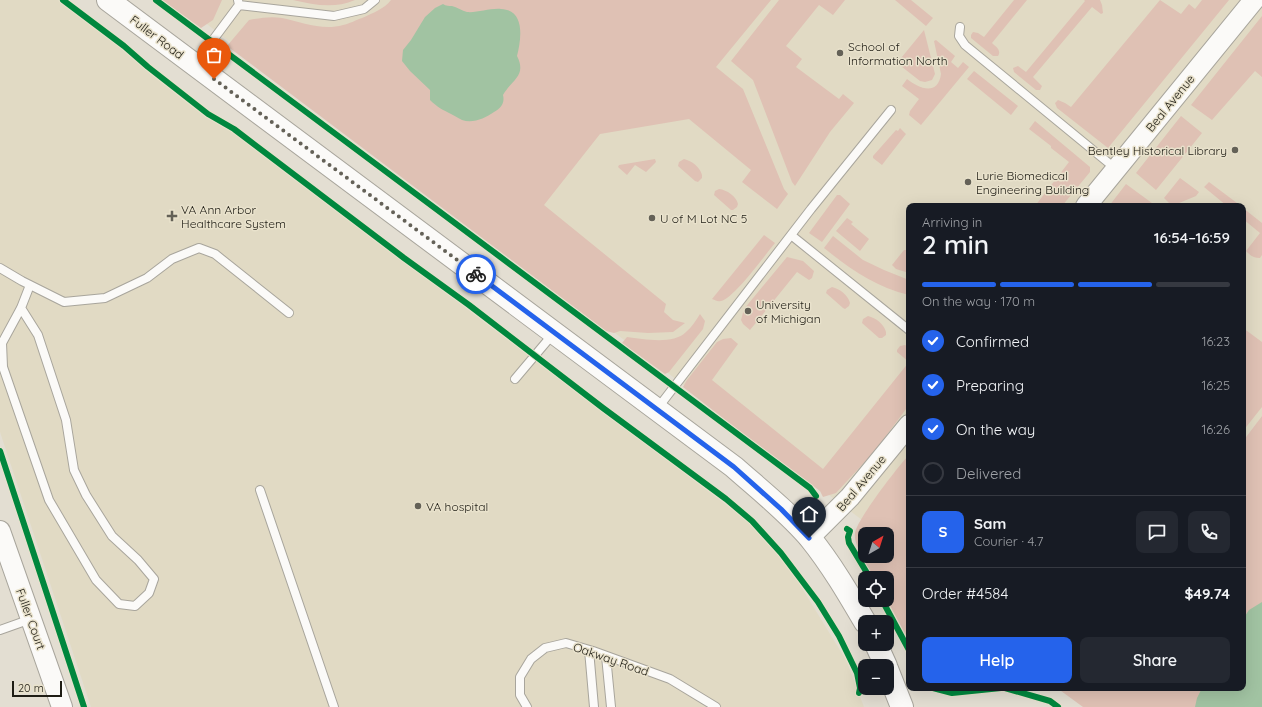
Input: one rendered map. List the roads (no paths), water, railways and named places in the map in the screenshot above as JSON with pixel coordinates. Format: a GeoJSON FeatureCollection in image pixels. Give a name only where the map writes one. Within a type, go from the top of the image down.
{"type":"FeatureCollection","features":[{"type":"Feature","properties":{"kind":"main road","name":"Fuller Road"},"geometry":{"type":"LineString","coordinates":[[108,0],[734,467],[781,509],[809,538],[842,583],[861,615]]}},
{"type":"Feature","properties":{"kind":"main road"},"geometry":{"type":"LineString","coordinates":[[894,687],[902,707]]}},
{"type":"Feature","properties":{"kind":"street","name":"Beal Avenue"},"geometry":{"type":"LineString","coordinates":[[1088,203],[1254,0]]}},
{"type":"Feature","properties":{"kind":"street","name":"Beal Avenue"},"geometry":{"type":"LineString","coordinates":[[809,538],[850,498],[906,429]]}},
{"type":"Feature","properties":{"kind":"street","name":"Fuller Court"},"geometry":{"type":"LineString","coordinates":[[0,531],[62,707]]}},
{"type":"Feature","properties":{"kind":"lane"},"geometry":{"type":"LineString","coordinates":[[194,64],[238,2],[334,16],[364,8],[375,0]]}},
{"type":"Feature","properties":{"kind":"lane"},"geometry":{"type":"LineString","coordinates":[[960,27],[958,36],[965,45],[1116,169]]}},
{"type":"Feature","properties":{"kind":"lane"},"geometry":{"type":"LineString","coordinates":[[657,409],[791,235],[891,110]]}},
{"type":"Feature","properties":{"kind":"lane"},"geometry":{"type":"LineString","coordinates":[[791,235],[906,328]]}},
{"type":"Feature","properties":{"kind":"lane"},"geometry":{"type":"LineString","coordinates":[[0,268],[64,302],[105,298],[147,278],[172,259],[199,248],[215,254],[289,313]]}},
{"type":"Feature","properties":{"kind":"lane"},"geometry":{"type":"LineString","coordinates":[[21,308],[38,335],[66,420],[74,470],[83,489],[112,536],[138,560],[154,579],[149,593],[135,606],[119,604],[96,580],[49,500],[3,367],[2,343],[21,308],[30,285]]}},
{"type":"Feature","properties":{"kind":"lane"},"geometry":{"type":"LineString","coordinates":[[514,379],[554,332]]}},
{"type":"Feature","properties":{"kind":"lane"},"geometry":{"type":"LineString","coordinates":[[260,490],[334,707]]}},
{"type":"Feature","properties":{"kind":"lane"},"geometry":{"type":"LineString","coordinates":[[0,630],[31,619]]}},
{"type":"Feature","properties":{"kind":"lane","name":"Oakway Road"},"geometry":{"type":"LineString","coordinates":[[528,707],[520,694],[520,677],[531,659],[545,648],[566,643],[670,679],[716,707]]}},
{"type":"Feature","properties":{"kind":"lane"},"geometry":{"type":"LineString","coordinates":[[589,650],[594,707]]}},
{"type":"Feature","properties":{"kind":"lane"},"geometry":{"type":"LineString","coordinates":[[606,656],[611,707]]}},
{"type":"Feature","properties":{"kind":"place","name":"School of Information North"},"geometry":{"type":"Point","coordinates":[840,53]}},
{"type":"Feature","properties":{"kind":"place","name":"Bentley Historical Library"},"geometry":{"type":"Point","coordinates":[1235,150]}},
{"type":"Feature","properties":{"kind":"place","name":"Lurie Biomedical Engineering Building"},"geometry":{"type":"Point","coordinates":[968,182]}},
{"type":"Feature","properties":{"kind":"place","name":"VA Ann Arbor Healthcare System"},"geometry":{"type":"Point","coordinates":[172,216]}},
{"type":"Feature","properties":{"kind":"place","name":"U of M Lot NC 5"},"geometry":{"type":"Point","coordinates":[652,218]}},
{"type":"Feature","properties":{"kind":"place","name":"University of Michigan"},"geometry":{"type":"Point","coordinates":[748,311]}},
{"type":"Feature","properties":{"kind":"place","name":"VA hospital"},"geometry":{"type":"Point","coordinates":[418,506]}}]}
